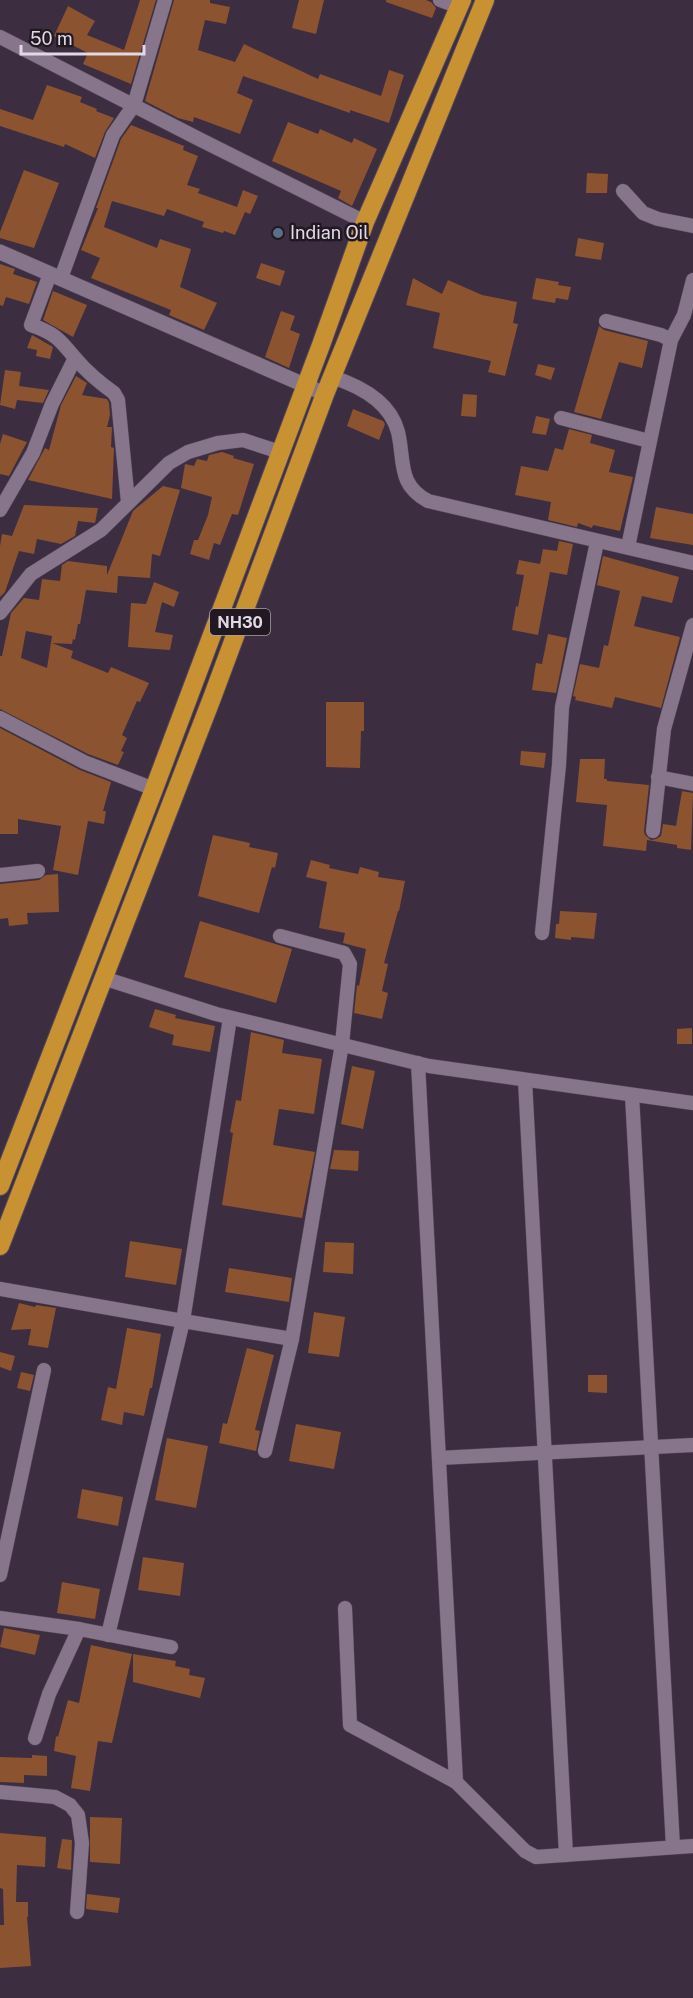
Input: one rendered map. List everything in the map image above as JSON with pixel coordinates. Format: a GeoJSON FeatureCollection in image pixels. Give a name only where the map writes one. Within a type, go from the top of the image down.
{"type":"FeatureCollection","features":[{"type":"Feature","properties":{"kind":"highway","name":"NH30"},"geometry":{"type":"LineString","coordinates":[[0,1246],[212,699],[329,386],[485,0]]}},
{"type":"Feature","properties":{"kind":"highway","name":"NH30"},"geometry":{"type":"LineString","coordinates":[[0,1186],[154,789],[365,222],[460,3]]}},
{"type":"Feature","properties":{"kind":"street"},"geometry":{"type":"LineString","coordinates":[[128,502],[118,400],[114,393],[75,358],[57,338],[31,325],[56,276],[113,135],[134,105],[165,0]]}},
{"type":"Feature","properties":{"kind":"street"},"geometry":{"type":"LineString","coordinates":[[440,0],[460,3]]}},
{"type":"Feature","properties":{"kind":"street"},"geometry":{"type":"LineString","coordinates":[[0,37],[365,222]]}},
{"type":"Feature","properties":{"kind":"street"},"geometry":{"type":"LineString","coordinates":[[624,191],[643,213],[658,219],[693,226]]}},
{"type":"Feature","properties":{"kind":"street"},"geometry":{"type":"LineString","coordinates":[[0,252],[306,385],[329,386],[351,383],[371,394],[392,416],[398,431],[404,473],[408,485],[417,495],[436,503],[693,563]]}},
{"type":"Feature","properties":{"kind":"street"},"geometry":{"type":"LineString","coordinates":[[628,547],[671,340],[684,315],[693,280]]}},
{"type":"Feature","properties":{"kind":"street"},"geometry":{"type":"LineString","coordinates":[[606,321],[661,335],[671,340]]}},
{"type":"Feature","properties":{"kind":"street"},"geometry":{"type":"LineString","coordinates":[[0,510],[33,453],[52,404],[75,358]]}},
{"type":"Feature","properties":{"kind":"street"},"geometry":{"type":"LineString","coordinates":[[561,418],[650,441]]}},
{"type":"Feature","properties":{"kind":"street"},"geometry":{"type":"LineString","coordinates":[[0,613],[32,574],[101,530],[169,463],[188,452],[218,442],[243,440],[280,452]]}},
{"type":"Feature","properties":{"kind":"street"},"geometry":{"type":"LineString","coordinates":[[542,933],[559,765],[562,707],[597,542]]}},
{"type":"Feature","properties":{"kind":"street"},"geometry":{"type":"LineString","coordinates":[[653,831],[664,729],[693,625]]}},
{"type":"Feature","properties":{"kind":"street"},"geometry":{"type":"LineString","coordinates":[[0,718],[84,762],[154,789]]}},
{"type":"Feature","properties":{"kind":"street"},"geometry":{"type":"LineString","coordinates":[[658,777],[693,784]]}},
{"type":"Feature","properties":{"kind":"street"},"geometry":{"type":"LineString","coordinates":[[0,875],[38,871]]}},
{"type":"Feature","properties":{"kind":"street"},"geometry":{"type":"LineString","coordinates":[[265,1451],[292,1339],[342,1044],[350,964],[344,953],[280,936]]}},
{"type":"Feature","properties":{"kind":"street"},"geometry":{"type":"LineString","coordinates":[[103,978],[230,1018],[418,1063],[693,1103]]}},
{"type":"Feature","properties":{"kind":"street"},"geometry":{"type":"LineString","coordinates":[[108,1635],[183,1322],[230,1018]]}},
{"type":"Feature","properties":{"kind":"street"},"geometry":{"type":"LineString","coordinates":[[418,1063],[456,1782]]}},
{"type":"Feature","properties":{"kind":"street"},"geometry":{"type":"LineString","coordinates":[[525,1080],[566,1855]]}},
{"type":"Feature","properties":{"kind":"street"},"geometry":{"type":"LineString","coordinates":[[632,1095],[673,1847]]}},
{"type":"Feature","properties":{"kind":"street"},"geometry":{"type":"LineString","coordinates":[[0,1289],[292,1339]]}},
{"type":"Feature","properties":{"kind":"street"},"geometry":{"type":"LineString","coordinates":[[0,1575],[44,1370]]}},
{"type":"Feature","properties":{"kind":"street"},"geometry":{"type":"LineString","coordinates":[[439,1458],[693,1445]]}},
{"type":"Feature","properties":{"kind":"street"},"geometry":{"type":"LineString","coordinates":[[345,1608],[350,1725],[456,1782],[525,1851],[536,1857],[693,1846]]}},
{"type":"Feature","properties":{"kind":"street"},"geometry":{"type":"LineString","coordinates":[[0,1618],[79,1629],[171,1647]]}},
{"type":"Feature","properties":{"kind":"street"},"geometry":{"type":"LineString","coordinates":[[35,1738],[49,1694],[79,1629]]}},
{"type":"Feature","properties":{"kind":"street"},"geometry":{"type":"LineString","coordinates":[[0,1792],[55,1797],[70,1804],[78,1815],[82,1844],[77,1912]]}},
{"type":"Feature","properties":{"kind":"building"},"geometry":{"type":"Polygon","coordinates":[[[140,0],[156,0],[131,84],[83,64],[88,53],[54,36],[68,6],[95,21],[87,35],[124,50],[140,0]]]}},
{"type":"Feature","properties":{"kind":"building"},"geometry":{"type":"Polygon","coordinates":[[[174,0],[210,0],[210,3],[230,7],[226,24],[205,20],[198,50],[235,62],[244,44],[318,79],[320,74],[381,96],[389,70],[404,75],[389,123],[350,110],[350,113],[243,76],[237,93],[253,100],[240,134],[194,117],[193,122],[178,118],[145,101],[174,0]]]}},
{"type":"Feature","properties":{"kind":"building"},"geometry":{"type":"Polygon","coordinates":[[[299,0],[324,0],[316,34],[292,28],[299,0]]]}},
{"type":"Feature","properties":{"kind":"building"},"geometry":{"type":"Polygon","coordinates":[[[386,0],[426,0],[436,8],[432,18],[386,2],[386,0]]]}},
{"type":"Feature","properties":{"kind":"building"},"geometry":{"type":"Polygon","coordinates":[[[47,85],[82,97],[80,102],[114,118],[105,132],[95,158],[65,144],[64,147],[0,126],[0,109],[33,120],[47,85]]]}},
{"type":"Feature","properties":{"kind":"building"},"geometry":{"type":"Polygon","coordinates":[[[288,122],[318,134],[320,129],[352,143],[354,138],[377,149],[352,206],[338,198],[341,191],[272,161],[288,122]]]}},
{"type":"Feature","properties":{"kind":"building"},"geometry":{"type":"Polygon","coordinates":[[[131,125],[184,146],[183,150],[198,156],[187,185],[200,189],[198,193],[237,207],[243,190],[258,196],[250,214],[245,212],[235,235],[202,227],[204,222],[167,209],[164,216],[112,201],[104,227],[157,248],[160,239],[191,249],[180,287],[217,303],[204,330],[169,315],[171,310],[91,278],[100,258],[81,250],[121,139],[131,125]]]}},
{"type":"Feature","properties":{"kind":"building"},"geometry":{"type":"Polygon","coordinates":[[[24,170],[59,183],[34,248],[0,238],[0,232],[24,170]]]}},
{"type":"Feature","properties":{"kind":"building"},"geometry":{"type":"Polygon","coordinates":[[[587,173],[608,174],[607,193],[586,193],[587,173]]]}},
{"type":"Feature","properties":{"kind":"building"},"geometry":{"type":"Polygon","coordinates":[[[578,238],[604,243],[601,260],[575,256],[578,238]]]}},
{"type":"Feature","properties":{"kind":"building"},"geometry":{"type":"Polygon","coordinates":[[[261,263],[285,271],[280,286],[256,278],[261,263]]]}},
{"type":"Feature","properties":{"kind":"building"},"geometry":{"type":"Polygon","coordinates":[[[0,264],[15,269],[13,274],[37,282],[29,304],[6,297],[3,306],[0,305],[0,264]]]}},
{"type":"Feature","properties":{"kind":"building"},"geometry":{"type":"Polygon","coordinates":[[[413,278],[442,294],[448,280],[482,295],[517,302],[513,323],[518,324],[505,376],[488,372],[491,361],[433,348],[440,313],[406,305],[413,278]]]}},
{"type":"Feature","properties":{"kind":"building"},"geometry":{"type":"Polygon","coordinates":[[[536,278],[559,282],[558,285],[571,287],[568,300],[556,298],[555,303],[532,299],[536,278]]]}},
{"type":"Feature","properties":{"kind":"building"},"geometry":{"type":"Polygon","coordinates":[[[53,291],[87,305],[73,337],[43,320],[53,291]]]}},
{"type":"Feature","properties":{"kind":"building"},"geometry":{"type":"Polygon","coordinates":[[[281,311],[295,316],[290,330],[300,334],[289,368],[265,357],[281,311]]]}},
{"type":"Feature","properties":{"kind":"building"},"geometry":{"type":"Polygon","coordinates":[[[599,326],[604,330],[648,341],[642,368],[619,362],[601,419],[574,412],[599,326]]]}},
{"type":"Feature","properties":{"kind":"building"},"geometry":{"type":"Polygon","coordinates":[[[32,335],[53,347],[50,359],[36,356],[37,350],[27,348],[32,335]]]}},
{"type":"Feature","properties":{"kind":"building"},"geometry":{"type":"Polygon","coordinates":[[[538,364],[555,368],[551,380],[535,375],[538,364]]]}},
{"type":"Feature","properties":{"kind":"building"},"geometry":{"type":"Polygon","coordinates":[[[5,370],[21,372],[19,386],[49,390],[43,403],[17,400],[15,409],[0,405],[5,370]]]}},
{"type":"Feature","properties":{"kind":"building"},"geometry":{"type":"Polygon","coordinates":[[[76,376],[87,383],[82,395],[107,399],[109,403],[110,415],[107,427],[112,427],[111,447],[114,448],[112,499],[28,480],[45,448],[49,450],[61,405],[76,376]]]}},
{"type":"Feature","properties":{"kind":"building"},"geometry":{"type":"Polygon","coordinates":[[[463,394],[477,395],[476,417],[461,416],[463,394]]]}},
{"type":"Feature","properties":{"kind":"building"},"geometry":{"type":"Polygon","coordinates":[[[353,409],[383,421],[385,424],[379,440],[347,426],[353,409]]]}},
{"type":"Feature","properties":{"kind":"building"},"geometry":{"type":"Polygon","coordinates":[[[536,416],[550,419],[546,435],[532,433],[536,416]]]}},
{"type":"Feature","properties":{"kind":"building"},"geometry":{"type":"Polygon","coordinates":[[[569,429],[592,435],[590,443],[615,450],[609,472],[633,477],[620,531],[593,525],[592,528],[578,523],[577,527],[548,520],[551,502],[515,495],[521,466],[548,471],[555,448],[563,450],[569,429]]]}},
{"type":"Feature","properties":{"kind":"building"},"geometry":{"type":"Polygon","coordinates":[[[3,434],[27,442],[9,476],[0,474],[0,444],[3,434]]]}},
{"type":"Feature","properties":{"kind":"building"},"geometry":{"type":"Polygon","coordinates":[[[222,452],[254,464],[238,515],[232,514],[220,545],[214,543],[209,560],[190,554],[194,540],[198,540],[208,515],[212,497],[181,488],[185,464],[194,466],[197,459],[207,461],[209,455],[222,452]]]}},
{"type":"Feature","properties":{"kind":"building"},"geometry":{"type":"Polygon","coordinates":[[[163,486],[180,490],[160,556],[152,554],[150,578],[118,576],[117,593],[86,590],[75,640],[73,639],[72,644],[52,643],[73,651],[71,658],[108,673],[111,667],[149,683],[140,702],[137,701],[122,735],[127,738],[118,765],[88,754],[0,709],[0,656],[2,656],[11,613],[24,598],[39,600],[42,579],[60,581],[62,565],[68,561],[107,566],[107,575],[133,511],[163,486]],[[26,631],[21,658],[47,668],[52,636],[26,631]]]}},
{"type":"Feature","properties":{"kind":"building"},"geometry":{"type":"Polygon","coordinates":[[[24,505],[98,508],[95,523],[78,521],[75,536],[61,544],[37,539],[34,554],[19,551],[5,592],[0,597],[2,534],[12,536],[24,505]]]}},
{"type":"Feature","properties":{"kind":"building"},"geometry":{"type":"Polygon","coordinates":[[[656,507],[693,514],[693,545],[650,538],[656,507]]]}},
{"type":"Feature","properties":{"kind":"building"},"geometry":{"type":"Polygon","coordinates":[[[559,541],[573,544],[567,575],[550,572],[538,635],[512,630],[524,575],[516,574],[519,560],[540,564],[543,549],[557,551],[559,541]]]}},
{"type":"Feature","properties":{"kind":"building"},"geometry":{"type":"Polygon","coordinates":[[[603,556],[679,577],[672,603],[642,596],[634,626],[680,637],[661,708],[615,697],[612,708],[575,700],[576,697],[573,696],[580,664],[599,668],[604,645],[608,646],[620,591],[597,585],[603,556]]]}},
{"type":"Feature","properties":{"kind":"building"},"geometry":{"type":"Polygon","coordinates":[[[154,582],[179,592],[174,607],[162,602],[155,632],[173,635],[170,650],[128,647],[131,603],[146,604],[154,582]]]}},
{"type":"Feature","properties":{"kind":"building"},"geometry":{"type":"Polygon","coordinates":[[[548,634],[567,638],[556,693],[532,690],[536,663],[542,664],[548,634]]]}},
{"type":"Feature","properties":{"kind":"building"},"geometry":{"type":"Polygon","coordinates":[[[326,702],[364,702],[360,768],[326,767],[326,702]]]}},
{"type":"Feature","properties":{"kind":"building"},"geometry":{"type":"Polygon","coordinates":[[[0,728],[80,770],[111,782],[103,811],[106,811],[104,824],[88,821],[78,875],[53,870],[61,826],[18,819],[18,834],[0,834],[0,728]]]}},
{"type":"Feature","properties":{"kind":"building"},"geometry":{"type":"Polygon","coordinates":[[[521,751],[546,753],[544,768],[520,765],[521,751]]]}},
{"type":"Feature","properties":{"kind":"building"},"geometry":{"type":"Polygon","coordinates":[[[580,759],[605,759],[604,779],[607,781],[649,785],[644,831],[651,840],[661,836],[663,824],[676,826],[682,791],[693,793],[691,850],[647,840],[646,851],[603,846],[607,805],[576,802],[580,759]]]}},
{"type":"Feature","properties":{"kind":"building"},"geometry":{"type":"Polygon","coordinates":[[[213,835],[250,843],[249,847],[278,853],[259,913],[198,896],[213,835]]]}},
{"type":"Feature","properties":{"kind":"building"},"geometry":{"type":"Polygon","coordinates":[[[311,860],[330,865],[329,868],[358,874],[360,867],[379,872],[378,877],[405,881],[384,963],[388,964],[382,991],[388,993],[382,1019],[354,1013],[357,985],[359,986],[366,949],[343,943],[345,933],[319,928],[327,882],[306,877],[311,860]]]}},
{"type":"Feature","properties":{"kind":"building"},"geometry":{"type":"Polygon","coordinates":[[[58,874],[59,912],[27,913],[28,924],[9,926],[8,918],[0,919],[0,884],[39,880],[46,875],[58,874]]]}},
{"type":"Feature","properties":{"kind":"building"},"geometry":{"type":"Polygon","coordinates":[[[560,911],[597,913],[594,939],[555,938],[560,911]]]}},
{"type":"Feature","properties":{"kind":"building"},"geometry":{"type":"Polygon","coordinates":[[[200,921],[292,949],[276,1003],[184,977],[200,921]]]}},
{"type":"Feature","properties":{"kind":"building"},"geometry":{"type":"Polygon","coordinates":[[[155,1009],[176,1015],[175,1018],[215,1026],[210,1052],[172,1045],[174,1035],[149,1027],[155,1009]]]}},
{"type":"Feature","properties":{"kind":"building"},"geometry":{"type":"Polygon","coordinates":[[[692,1028],[692,1044],[677,1044],[677,1029],[692,1028]]]}},
{"type":"Feature","properties":{"kind":"building"},"geometry":{"type":"Polygon","coordinates":[[[251,1032],[284,1040],[282,1053],[322,1059],[314,1114],[279,1109],[273,1145],[315,1152],[302,1218],[222,1205],[233,1133],[230,1132],[236,1100],[241,1101],[251,1032]]]}},
{"type":"Feature","properties":{"kind":"building"},"geometry":{"type":"Polygon","coordinates":[[[352,1066],[375,1071],[363,1129],[341,1124],[352,1066]]]}},
{"type":"Feature","properties":{"kind":"building"},"geometry":{"type":"Polygon","coordinates":[[[334,1150],[359,1151],[358,1171],[330,1169],[334,1150]]]}},
{"type":"Feature","properties":{"kind":"building"},"geometry":{"type":"Polygon","coordinates":[[[130,1241],[182,1249],[176,1285],[125,1277],[130,1241]]]}},
{"type":"Feature","properties":{"kind":"building"},"geometry":{"type":"Polygon","coordinates":[[[325,1242],[354,1243],[353,1274],[323,1272],[325,1242]]]}},
{"type":"Feature","properties":{"kind":"building"},"geometry":{"type":"Polygon","coordinates":[[[229,1268],[292,1278],[289,1302],[225,1292],[229,1268]]]}},
{"type":"Feature","properties":{"kind":"building"},"geometry":{"type":"Polygon","coordinates":[[[19,1303],[35,1307],[36,1305],[56,1308],[48,1348],[28,1345],[31,1329],[11,1330],[19,1303]]]}},
{"type":"Feature","properties":{"kind":"building"},"geometry":{"type":"Polygon","coordinates":[[[314,1312],[345,1317],[339,1357],[308,1353],[314,1312]]]}},
{"type":"Feature","properties":{"kind":"building"},"geometry":{"type":"Polygon","coordinates":[[[127,1328],[161,1334],[152,1388],[150,1388],[144,1416],[124,1412],[122,1425],[101,1420],[108,1387],[116,1389],[127,1328]]]}},
{"type":"Feature","properties":{"kind":"building"},"geometry":{"type":"Polygon","coordinates":[[[247,1348],[274,1355],[255,1430],[260,1431],[256,1451],[219,1443],[223,1423],[227,1424],[247,1348]]]}},
{"type":"Feature","properties":{"kind":"building"},"geometry":{"type":"Polygon","coordinates":[[[0,1352],[15,1356],[11,1371],[0,1367],[0,1352]]]}},
{"type":"Feature","properties":{"kind":"building"},"geometry":{"type":"Polygon","coordinates":[[[21,1372],[34,1375],[30,1391],[17,1388],[21,1372]]]}},
{"type":"Feature","properties":{"kind":"building"},"geometry":{"type":"Polygon","coordinates":[[[588,1375],[607,1375],[607,1393],[588,1392],[588,1375]]]}},
{"type":"Feature","properties":{"kind":"building"},"geometry":{"type":"Polygon","coordinates":[[[296,1424],[341,1432],[334,1469],[289,1461],[296,1424]]]}},
{"type":"Feature","properties":{"kind":"building"},"geometry":{"type":"Polygon","coordinates":[[[167,1438],[208,1446],[196,1508],[155,1500],[167,1438]]]}},
{"type":"Feature","properties":{"kind":"building"},"geometry":{"type":"Polygon","coordinates":[[[82,1489],[123,1497],[118,1526],[77,1518],[82,1489]]]}},
{"type":"Feature","properties":{"kind":"building"},"geometry":{"type":"Polygon","coordinates":[[[143,1557],[184,1563],[180,1596],[138,1590],[143,1557]]]}},
{"type":"Feature","properties":{"kind":"building"},"geometry":{"type":"Polygon","coordinates":[[[62,1582],[100,1589],[95,1619],[57,1613],[62,1582]]]}},
{"type":"Feature","properties":{"kind":"building"},"geometry":{"type":"Polygon","coordinates":[[[4,1628],[40,1635],[35,1655],[0,1647],[4,1628]]]}},
{"type":"Feature","properties":{"kind":"building"},"geometry":{"type":"Polygon","coordinates":[[[91,1645],[132,1654],[112,1743],[98,1741],[90,1791],[71,1788],[76,1756],[54,1751],[56,1736],[58,1737],[68,1700],[79,1703],[91,1645]]]}},
{"type":"Feature","properties":{"kind":"building"},"geometry":{"type":"Polygon","coordinates":[[[133,1654],[176,1661],[175,1666],[190,1669],[189,1675],[205,1678],[200,1698],[133,1682],[133,1654]]]}},
{"type":"Feature","properties":{"kind":"building"},"geometry":{"type":"Polygon","coordinates":[[[32,1755],[47,1756],[47,1776],[24,1775],[24,1783],[0,1782],[0,1757],[32,1758],[32,1755]]]}},
{"type":"Feature","properties":{"kind":"building"},"geometry":{"type":"Polygon","coordinates":[[[90,1817],[122,1818],[120,1864],[90,1862],[90,1817]]]}},
{"type":"Feature","properties":{"kind":"building"},"geometry":{"type":"Polygon","coordinates":[[[0,1833],[46,1837],[45,1867],[17,1865],[16,1902],[28,1902],[31,1966],[0,1968],[0,1925],[4,1925],[3,1889],[0,1888],[0,1833]]]}},
{"type":"Feature","properties":{"kind":"building"},"geometry":{"type":"Polygon","coordinates":[[[62,1839],[72,1840],[71,1870],[57,1868],[62,1839]]]}},
{"type":"Feature","properties":{"kind":"building"},"geometry":{"type":"Polygon","coordinates":[[[87,1894],[120,1898],[118,1913],[86,1909],[87,1894]]]}},
{"type":"Feature","properties":{"kind":"place","name":"Indian Oil"},"geometry":{"type":"Point","coordinates":[278,233]}}]}
